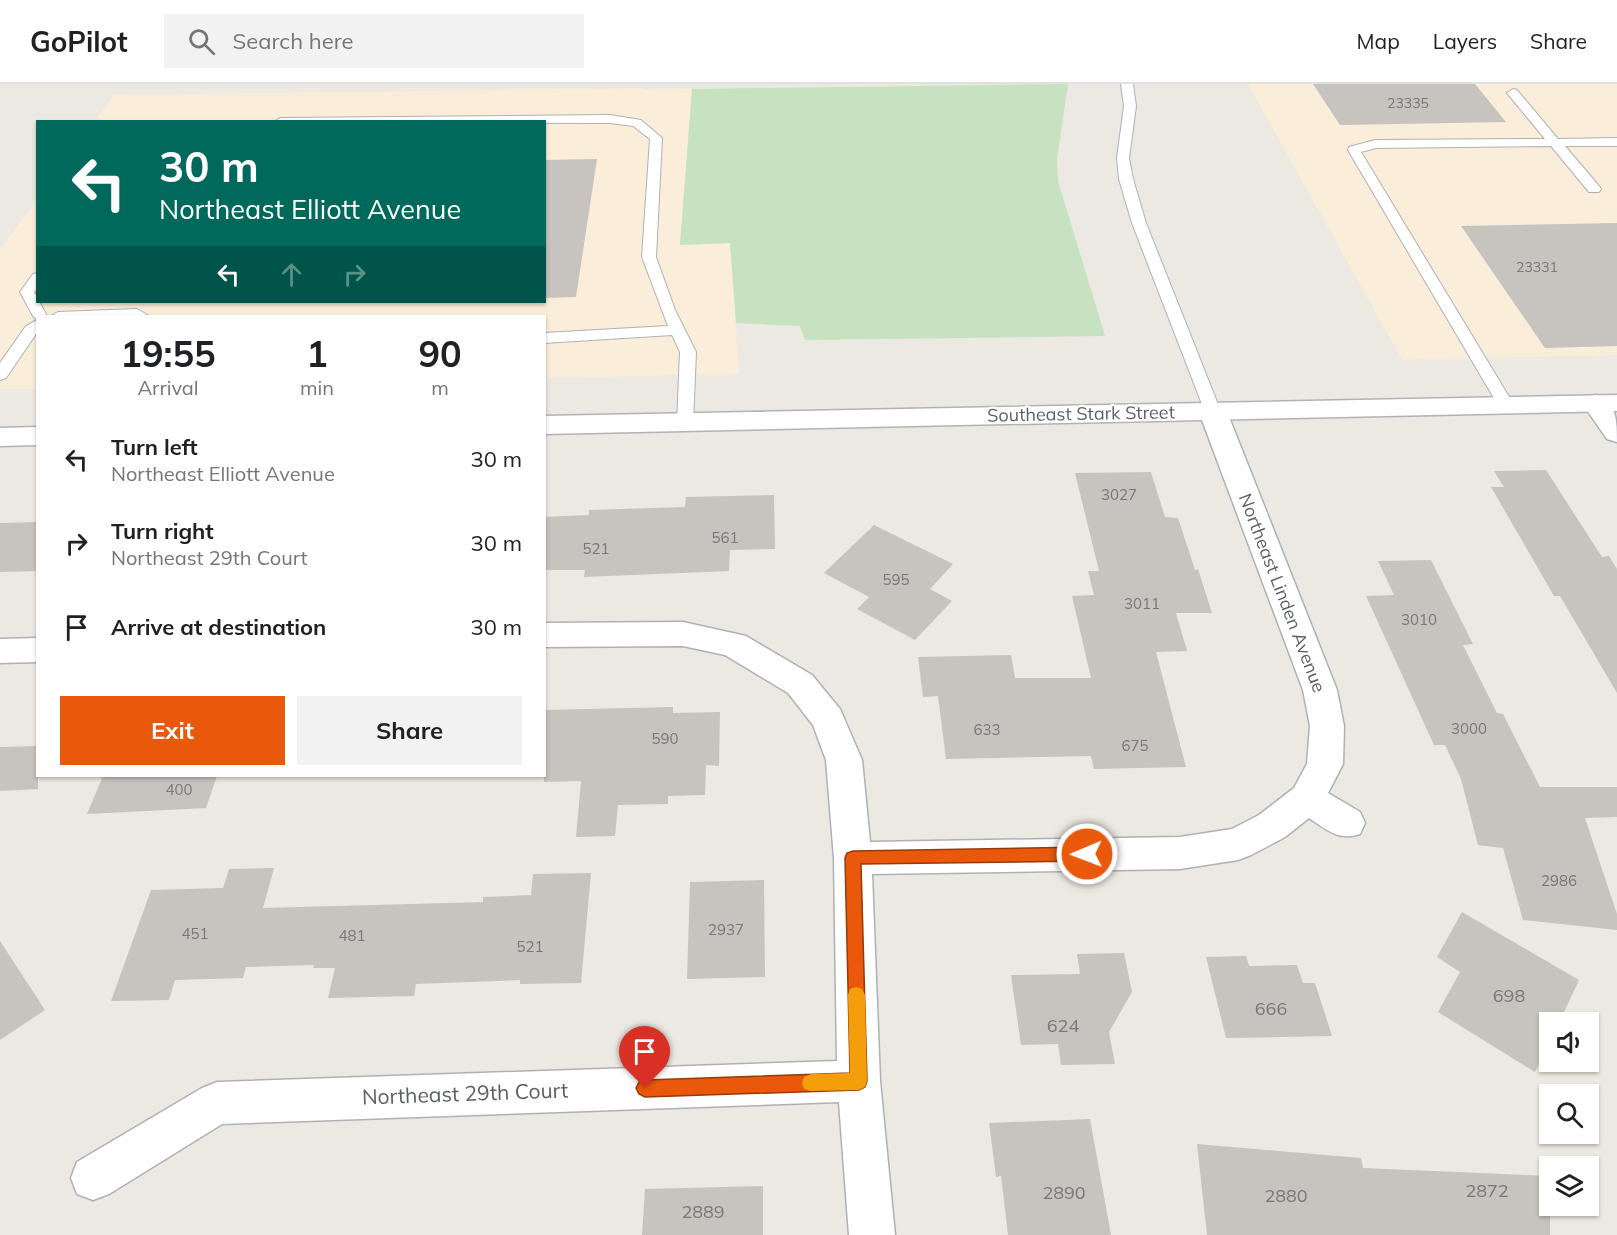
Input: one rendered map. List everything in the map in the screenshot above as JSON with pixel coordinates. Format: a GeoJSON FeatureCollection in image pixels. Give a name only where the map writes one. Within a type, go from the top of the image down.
{"type":"FeatureCollection","features":[{"type":"Feature","properties":{"kind":"street","name":"Southeast Stark Street"},"geometry":{"type":"LineString","coordinates":[[546,426],[1607,403]]}},
{"type":"Feature","properties":{"kind":"street"},"geometry":{"type":"LineString","coordinates":[[1607,403],[1617,434]]}},
{"type":"Feature","properties":{"kind":"street","name":"Northeast Linden Avenue"},"geometry":{"type":"LineString","coordinates":[[1213,412],[1320,690],[1327,726],[1325,764],[1307,799]]}},
{"type":"Feature","properties":{"kind":"street"},"geometry":{"type":"LineString","coordinates":[[0,437],[36,436]]}},
{"type":"Feature","properties":{"kind":"street"},"geometry":{"type":"LineString","coordinates":[[546,635],[683,634],[734,645],[800,684],[828,719],[844,760],[853,858],[859,1081],[872,1235]]}},
{"type":"Feature","properties":{"kind":"street"},"geometry":{"type":"LineString","coordinates":[[0,651],[36,650]]}},
{"type":"Feature","properties":{"kind":"street"},"geometry":{"type":"LineString","coordinates":[[853,858],[1180,853],[1238,844],[1272,826],[1307,799],[1347,823]]}},
{"type":"Feature","properties":{"kind":"street","name":"Northeast 29th Court"},"geometry":{"type":"LineString","coordinates":[[93,1178],[217,1103],[859,1081]]}},
{"type":"Feature","properties":{"kind":"lane"},"geometry":{"type":"LineString","coordinates":[[1127,84],[1130,106],[1123,158],[1126,179],[1139,223],[1213,412]]}},
{"type":"Feature","properties":{"kind":"lane"},"geometry":{"type":"LineString","coordinates":[[1513,93],[1594,189]]}},
{"type":"Feature","properties":{"kind":"lane"},"geometry":{"type":"LineString","coordinates":[[500,120],[610,119],[637,123],[656,138],[649,257],[676,330],[688,352],[685,423]]}},
{"type":"Feature","properties":{"kind":"lane"},"geometry":{"type":"LineString","coordinates":[[1456,129],[1494,144]]}},
{"type":"Feature","properties":{"kind":"lane"},"geometry":{"type":"LineString","coordinates":[[1397,144],[1424,130]]}},
{"type":"Feature","properties":{"kind":"lane"},"geometry":{"type":"LineString","coordinates":[[1506,405],[1354,150],[1375,144],[1617,142]]}},
{"type":"Feature","properties":{"kind":"lane"},"geometry":{"type":"LineString","coordinates":[[36,280],[27,292],[39,315]]}},
{"type":"Feature","properties":{"kind":"lane"},"geometry":{"type":"LineString","coordinates":[[72,315],[141,310]]}},
{"type":"Feature","properties":{"kind":"lane"},"geometry":{"type":"LineString","coordinates":[[0,375],[26,336],[36,326]]}},
{"type":"Feature","properties":{"kind":"lane"},"geometry":{"type":"LineString","coordinates":[[546,338],[676,330]]}},
{"type":"Feature","properties":{"kind":"shaded area"},"geometry":{"type":"Polygon","coordinates":[[[1248,84],[1617,84],[1617,355],[1402,360],[1248,84]]]}},
{"type":"Feature","properties":{"kind":"shaded area"},"geometry":{"type":"Polygon","coordinates":[[[692,89],[680,245],[731,243],[739,374],[546,378],[546,315],[36,315],[36,389],[0,389],[0,249],[36,200],[36,303],[546,303],[546,120],[95,120],[114,95],[692,89]]]}},
{"type":"Feature","properties":{"kind":"green space"},"geometry":{"type":"Polygon","coordinates":[[[1068,84],[1057,159],[1058,181],[1105,336],[805,340],[800,326],[736,323],[730,243],[680,245],[692,89],[1068,84]]]}},
{"type":"Feature","properties":{"kind":"building"},"geometry":{"type":"Polygon","coordinates":[[[1313,84],[1475,84],[1506,122],[1340,125],[1313,84]]]}},
{"type":"Feature","properties":{"kind":"building"},"geometry":{"type":"Polygon","coordinates":[[[597,159],[576,297],[546,298],[546,160],[597,159]]]}},
{"type":"Feature","properties":{"kind":"building"},"geometry":{"type":"Polygon","coordinates":[[[1617,223],[1617,346],[1545,348],[1461,226],[1617,223]]]}},
{"type":"Feature","properties":{"kind":"building"},"geometry":{"type":"Polygon","coordinates":[[[1546,470],[1602,557],[1609,556],[1617,569],[1617,693],[1560,596],[1554,596],[1491,487],[1504,487],[1494,471],[1546,470]]]}},
{"type":"Feature","properties":{"kind":"building"},"geometry":{"type":"Polygon","coordinates":[[[1151,472],[1165,517],[1178,518],[1212,613],[1176,613],[1187,651],[1156,652],[1186,767],[1094,769],[1091,756],[946,759],[938,696],[923,697],[918,657],[1011,655],[1015,678],[1091,678],[1072,596],[1094,595],[1088,571],[1099,571],[1075,473],[1151,472]]]}},
{"type":"Feature","properties":{"kind":"building"},"geometry":{"type":"Polygon","coordinates":[[[774,495],[775,549],[730,550],[729,571],[584,577],[585,570],[546,570],[546,517],[589,515],[589,510],[685,507],[686,497],[774,495]]]}},
{"type":"Feature","properties":{"kind":"building"},"geometry":{"type":"Polygon","coordinates":[[[36,522],[36,571],[0,572],[0,523],[36,522]]]}},
{"type":"Feature","properties":{"kind":"building"},"geometry":{"type":"Polygon","coordinates":[[[874,525],[953,564],[930,589],[952,601],[915,640],[857,609],[869,597],[824,573],[874,525]]]}},
{"type":"Feature","properties":{"kind":"building"},"geometry":{"type":"Polygon","coordinates":[[[1431,560],[1473,644],[1463,645],[1497,713],[1503,714],[1540,787],[1617,787],[1617,817],[1585,818],[1617,914],[1617,930],[1523,920],[1503,848],[1478,845],[1461,779],[1445,745],[1434,745],[1366,596],[1394,595],[1378,561],[1431,560]]]}},
{"type":"Feature","properties":{"kind":"building"},"geometry":{"type":"Polygon","coordinates":[[[673,707],[673,713],[720,712],[719,766],[706,765],[705,795],[668,796],[668,804],[618,805],[615,836],[576,837],[581,781],[544,782],[544,777],[546,777],[546,710],[673,707]]]}},
{"type":"Feature","properties":{"kind":"building"},"geometry":{"type":"Polygon","coordinates":[[[36,746],[38,789],[0,791],[0,747],[36,746]]]}},
{"type":"Feature","properties":{"kind":"building"},"geometry":{"type":"Polygon","coordinates":[[[103,777],[217,777],[206,808],[87,814],[103,777]]]}},
{"type":"Feature","properties":{"kind":"building"},"geometry":{"type":"Polygon","coordinates":[[[274,868],[263,908],[483,902],[483,897],[531,895],[533,874],[591,873],[581,983],[520,984],[520,980],[416,984],[414,996],[328,998],[335,968],[313,968],[314,965],[246,967],[243,978],[175,980],[169,1000],[111,1001],[151,890],[223,888],[229,869],[274,868]]]}},
{"type":"Feature","properties":{"kind":"building"},"geometry":{"type":"Polygon","coordinates":[[[764,880],[765,977],[687,979],[690,882],[764,880]]]}},
{"type":"Feature","properties":{"kind":"building"},"geometry":{"type":"Polygon","coordinates":[[[1462,912],[1579,980],[1564,1012],[1539,1012],[1539,1064],[1535,1072],[1438,1012],[1460,972],[1437,957],[1462,912]]]}},
{"type":"Feature","properties":{"kind":"building"},"geometry":{"type":"Polygon","coordinates":[[[0,941],[45,1010],[0,1040],[0,941]]]}},
{"type":"Feature","properties":{"kind":"building"},"geometry":{"type":"Polygon","coordinates":[[[1124,953],[1132,992],[1109,1032],[1115,1064],[1061,1065],[1058,1044],[1021,1045],[1011,975],[1080,974],[1077,954],[1124,953]]]}},
{"type":"Feature","properties":{"kind":"building"},"geometry":{"type":"Polygon","coordinates":[[[1246,956],[1249,966],[1297,965],[1303,983],[1315,983],[1332,1036],[1226,1038],[1206,957],[1246,956]]]}},
{"type":"Feature","properties":{"kind":"building"},"geometry":{"type":"Polygon","coordinates":[[[1090,1119],[1111,1235],[1008,1235],[1001,1176],[996,1177],[989,1123],[1090,1119]]]}},
{"type":"Feature","properties":{"kind":"building"},"geometry":{"type":"Polygon","coordinates":[[[1197,1144],[1361,1158],[1363,1168],[1539,1176],[1539,1216],[1550,1216],[1550,1235],[1207,1235],[1197,1144]]]}},
{"type":"Feature","properties":{"kind":"building"},"geometry":{"type":"Polygon","coordinates":[[[763,1186],[763,1235],[642,1235],[645,1189],[763,1186]]]}},
{"type":"Feature","properties":{"kind":"slow traffic"},"geometry":{"type":"LineString","coordinates":[[811,1083],[859,1081],[856,995]]}},
{"type":"Feature","properties":{"kind":"route"},"geometry":{"type":"LineString","coordinates":[[645,1088],[859,1081],[853,858],[1087,854]]}}]}
